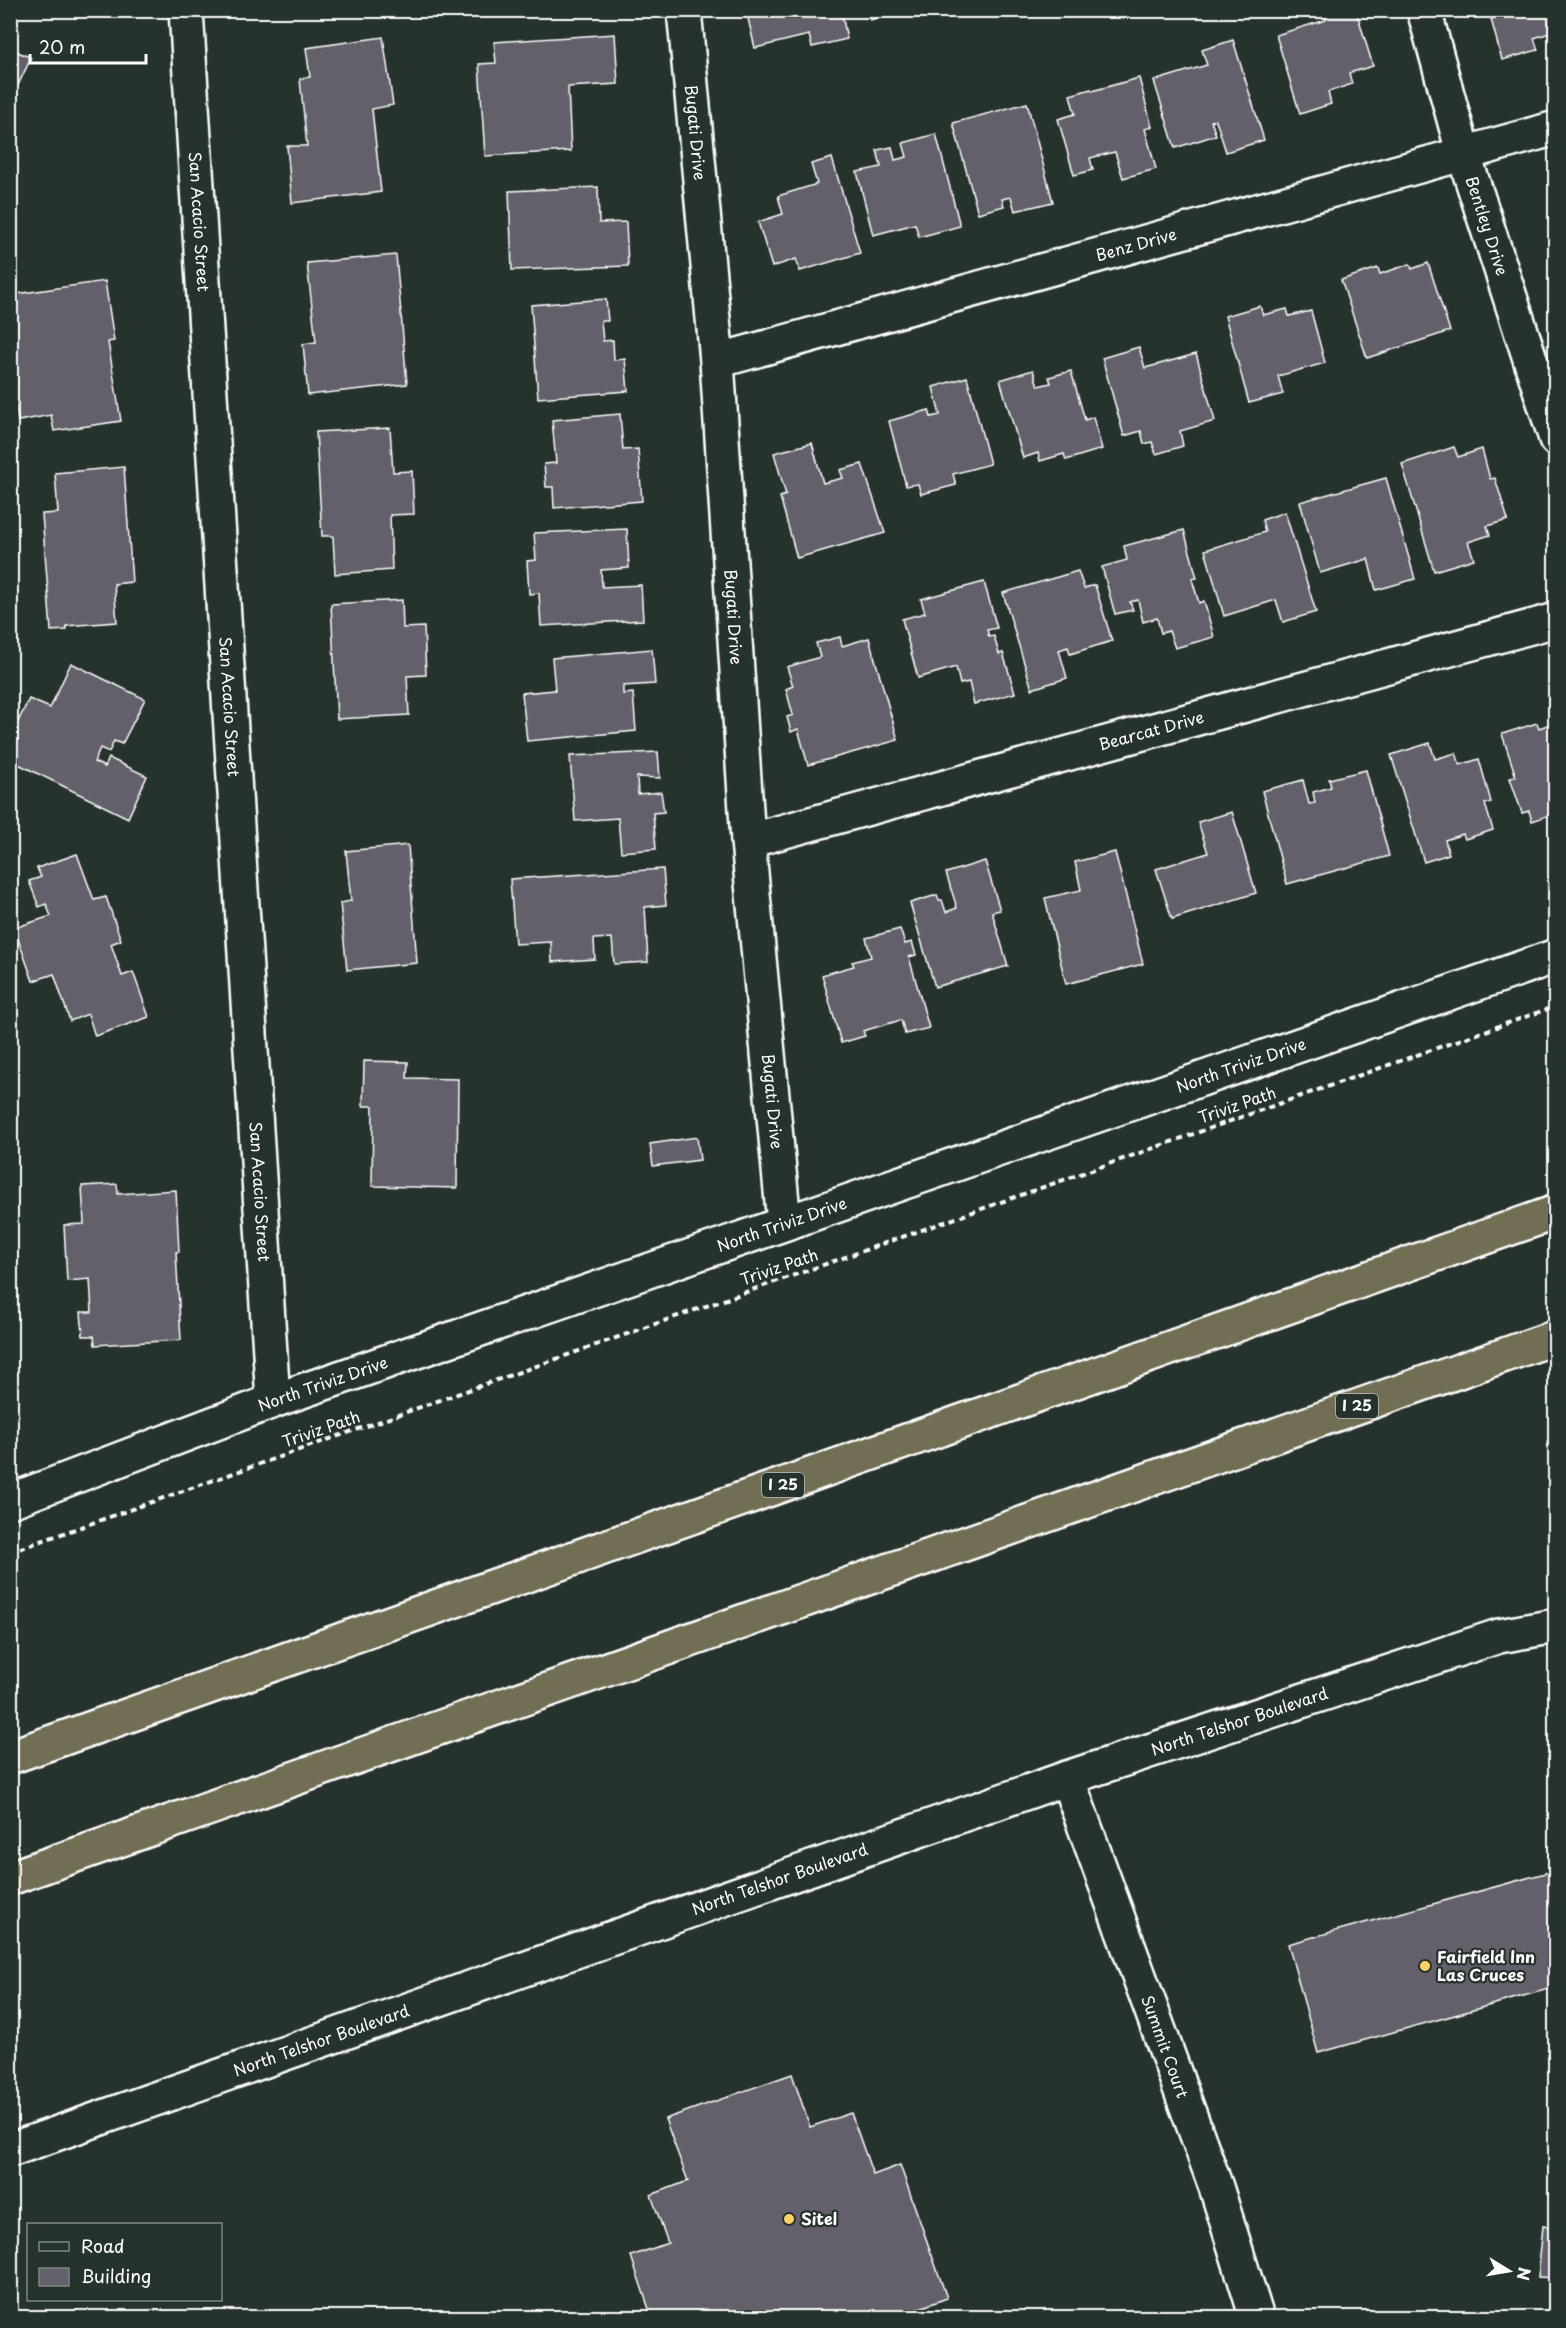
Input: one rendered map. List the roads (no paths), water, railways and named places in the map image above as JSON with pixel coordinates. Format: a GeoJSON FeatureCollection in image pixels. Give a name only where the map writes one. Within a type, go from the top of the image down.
{"type":"FeatureCollection","features":[{"type":"Feature","properties":{"kind":"highway","name":"I 25"},"geometry":{"type":"LineString","coordinates":[[10,1757],[1556,1212]]}},
{"type":"Feature","properties":{"kind":"highway","name":"I 25"},"geometry":{"type":"LineString","coordinates":[[10,1878],[1556,1337]]}},
{"type":"Feature","properties":{"kind":"street","name":"San Acacio Street"},"geometry":{"type":"LineString","coordinates":[[186,10],[273,1401]]}},
{"type":"Feature","properties":{"kind":"street","name":"Bugati Drive"},"geometry":{"type":"LineString","coordinates":[[684,10],[717,361],[748,841],[784,1223]]}},
{"type":"Feature","properties":{"kind":"street","name":"Bentley Drive"},"geometry":{"type":"LineString","coordinates":[[1424,10],[1463,152],[1556,439]]}},
{"type":"Feature","properties":{"kind":"street","name":"Benz Drive"},"geometry":{"type":"LineString","coordinates":[[717,361],[1556,128]]}},
{"type":"Feature","properties":{"kind":"street","name":"Bearcat Drive"},"geometry":{"type":"LineString","coordinates":[[748,841],[1556,620]]}},
{"type":"Feature","properties":{"kind":"street","name":"North Triviz Drive"},"geometry":{"type":"LineString","coordinates":[[10,1501],[273,1401],[1556,956]]}},
{"type":"Feature","properties":{"kind":"street","name":"North Telshor Boulevard"},"geometry":{"type":"LineString","coordinates":[[10,2151],[1067,1778],[1499,1636],[1556,1626]]}},
{"type":"Feature","properties":{"kind":"street","name":"Summit Court"},"geometry":{"type":"LineString","coordinates":[[1067,1778],[1216,2187],[1257,2318]]}},
{"type":"Feature","properties":{"kind":"place","name":"Fairfield Inn Las Cruces"},"geometry":{"type":"Point","coordinates":[1425,1966]}},
{"type":"Feature","properties":{"kind":"place","name":"Sitel"},"geometry":{"type":"Point","coordinates":[789,2219]}}]}
